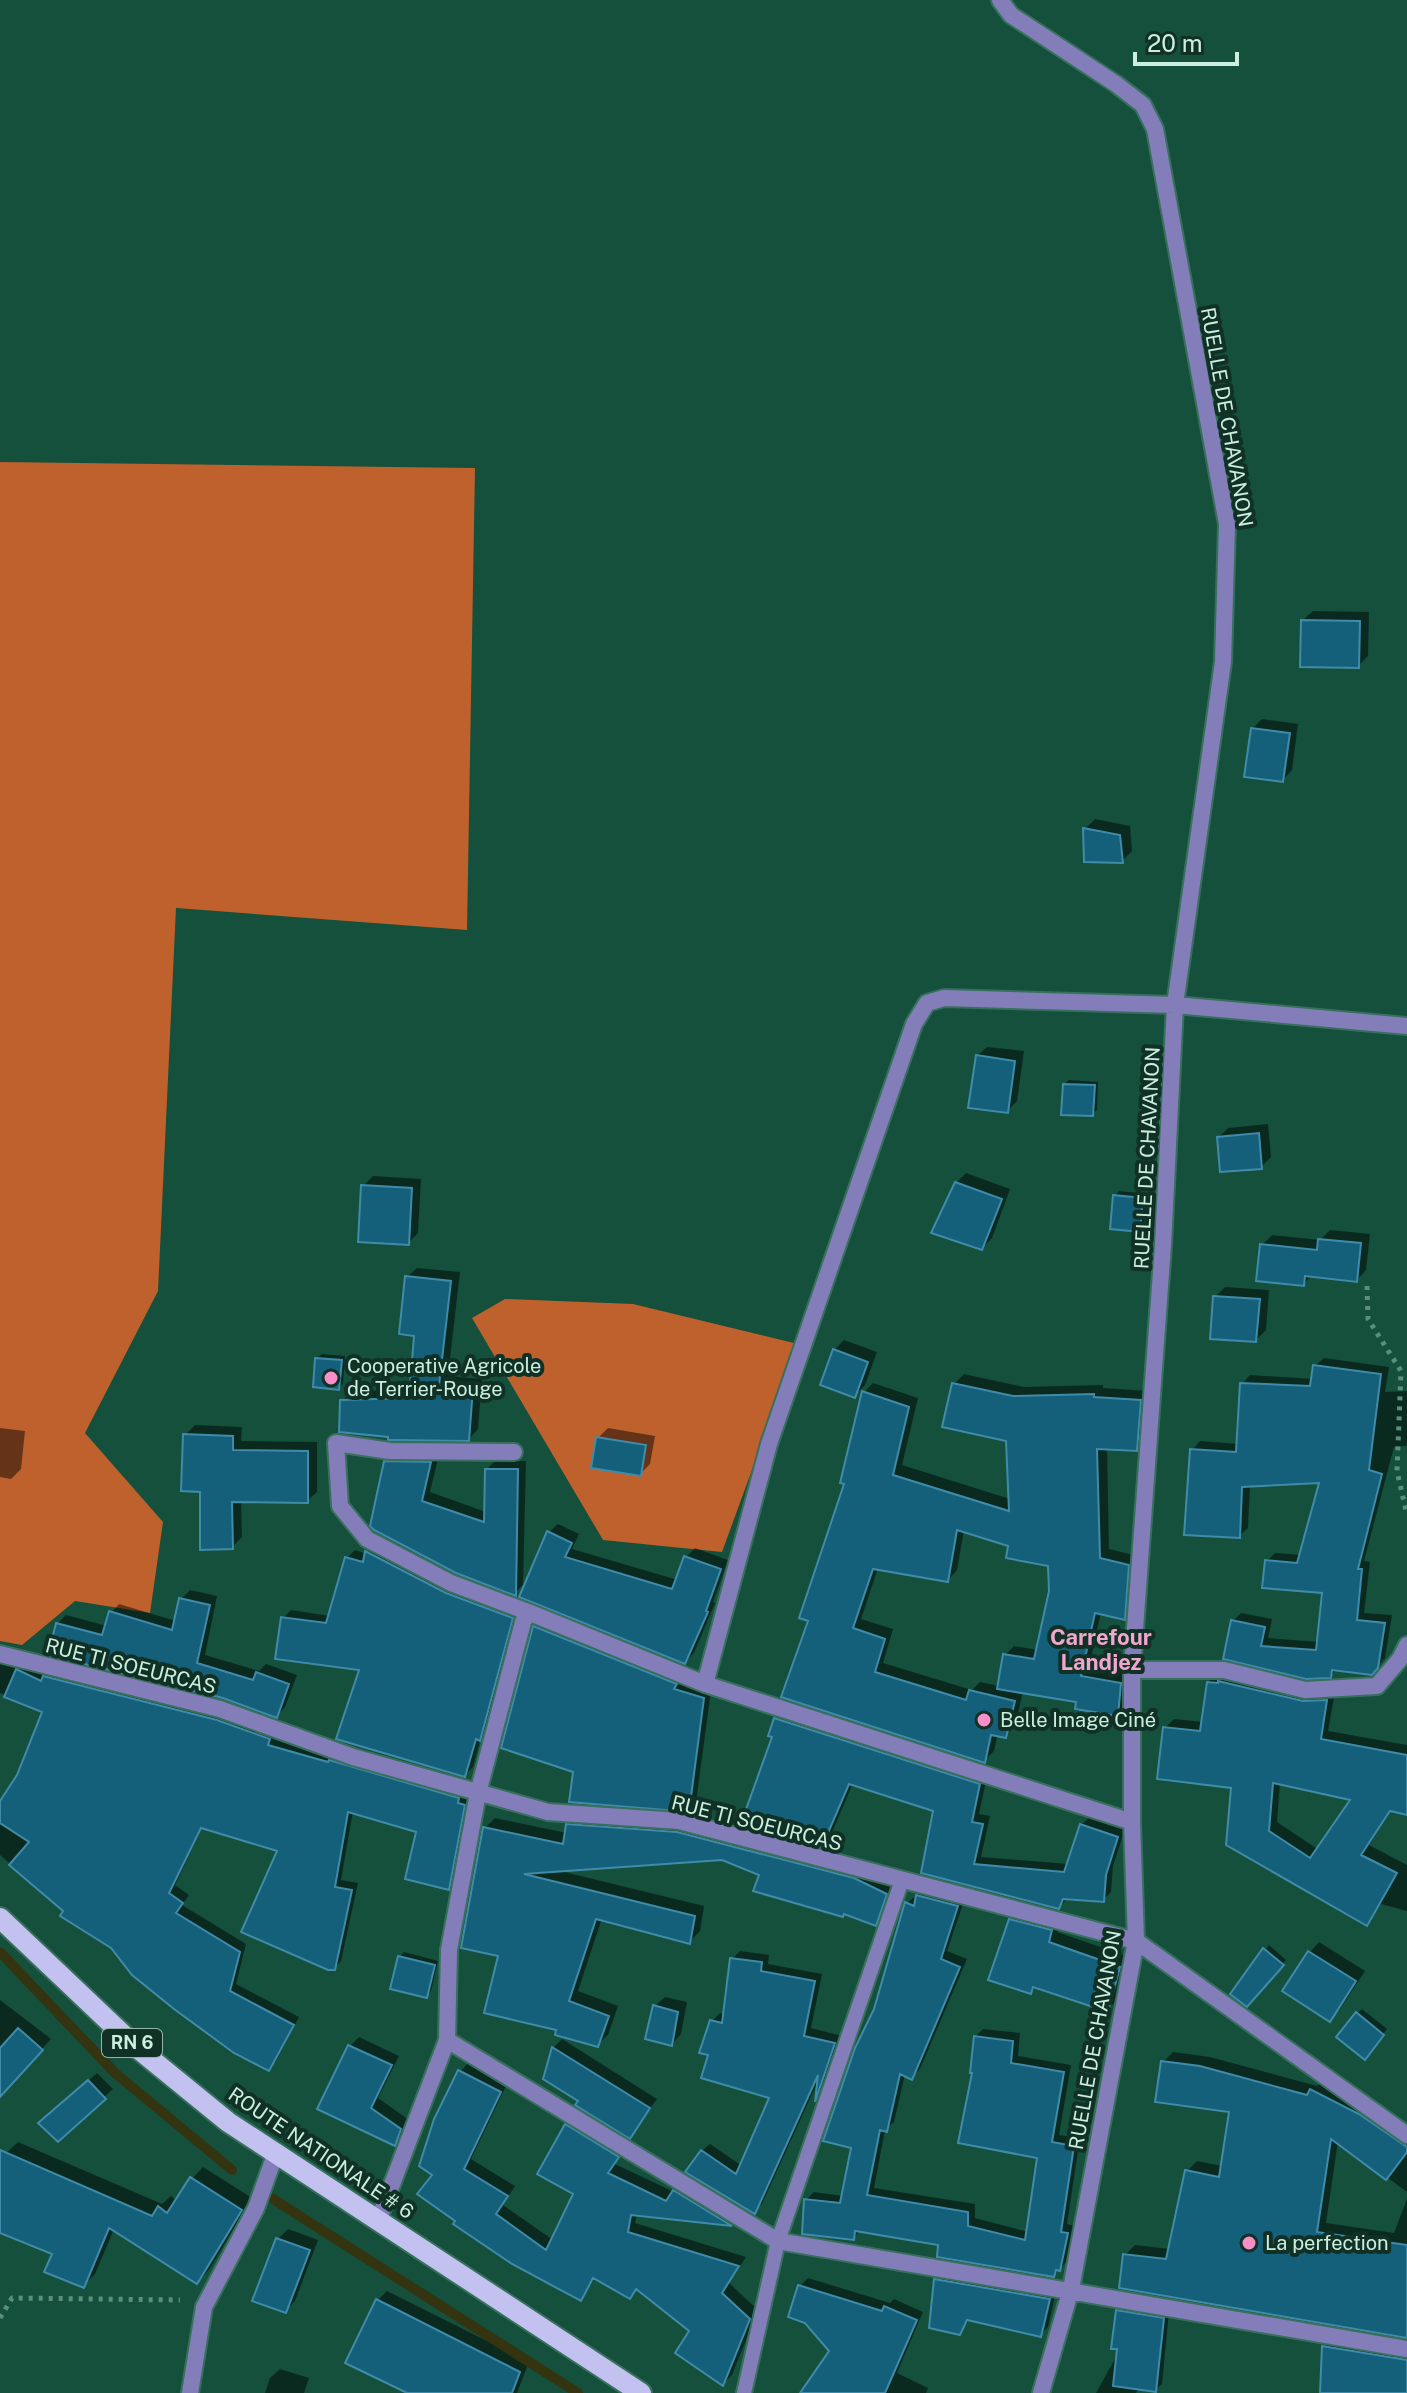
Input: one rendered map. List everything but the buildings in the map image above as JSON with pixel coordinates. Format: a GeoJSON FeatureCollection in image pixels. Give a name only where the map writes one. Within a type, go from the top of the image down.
{"type":"FeatureCollection","features":[{"type":"Feature","properties":{"kind":"main road","name":"ROUTE NATIONALE # 6"},"geometry":{"type":"LineString","coordinates":[[0,1918],[136,2047],[228,2122],[641,2393]]}},
{"type":"Feature","properties":{"kind":"street","name":"RUELLE DE CHAVANON"},"geometry":{"type":"LineString","coordinates":[[1000,0],[1011,15],[1143,105],[1155,129],[1227,524],[1223,662],[1175,1005],[1163,1245],[1132,1670],[1136,1941],[1071,2289],[1041,2393]]}},
{"type":"Feature","properties":{"kind":"street"},"geometry":{"type":"LineString","coordinates":[[705,1684],[769,1444],[914,1024],[927,1003],[944,998],[1175,1005],[1407,1026]]}},
{"type":"Feature","properties":{"kind":"street"},"geometry":{"type":"LineString","coordinates":[[514,1452],[390,1451],[336,1443],[340,1506],[367,1539],[451,1583],[705,1684],[1132,1822]]}},
{"type":"Feature","properties":{"kind":"street"},"geometry":{"type":"LineString","coordinates":[[378,2221],[447,2040],[449,1950],[478,1793],[528,1612]]}},
{"type":"Feature","properties":{"kind":"street"},"geometry":{"type":"LineString","coordinates":[[1132,1670],[1224,1670],[1305,1690],[1377,1686],[1400,1659],[1407,1645]]}},
{"type":"Feature","properties":{"kind":"street","name":"RUE TI SOEURCAS"},"geometry":{"type":"LineString","coordinates":[[0,1654],[220,1709],[353,1757],[548,1812],[679,1821],[1136,1941],[1407,2135]]}},
{"type":"Feature","properties":{"kind":"street"},"geometry":{"type":"LineString","coordinates":[[447,2040],[778,2241],[1407,2349]]}},
{"type":"Feature","properties":{"kind":"street"},"geometry":{"type":"LineString","coordinates":[[190,2393],[207,2301],[256,2208],[275,2155]]}},
{"type":"Feature","properties":{"kind":"lane"},"geometry":{"type":"LineString","coordinates":[[744,2393],[778,2241],[902,1880]]}},
{"type":"Feature","properties":{"kind":"path"},"geometry":{"type":"LineString","coordinates":[[1367,1286],[1368,1319],[1401,1371],[1397,1471],[1407,1515]]}},
{"type":"Feature","properties":{"kind":"path"},"geometry":{"type":"LineString","coordinates":[[0,2318],[12,2298],[207,2301]]}},
{"type":"Feature","properties":{"kind":"shaded area"},"geometry":{"type":"Polygon","coordinates":[[[0,462],[475,468],[467,930],[176,908],[158,1291],[85,1433],[163,1522],[150,1613],[75,1601],[22,1645],[0,1641],[0,462]]]}},
{"type":"Feature","properties":{"kind":"shaded area"},"geometry":{"type":"Polygon","coordinates":[[[505,1299],[633,1304],[798,1344],[722,1552],[603,1540],[472,1318],[505,1299]]]}},
{"type":"Feature","properties":{"kind":"waterway"},"geometry":{"type":"LineString","coordinates":[[0,1952],[115,2073],[232,2170]]}},
{"type":"Feature","properties":{"kind":"waterway"},"geometry":{"type":"LineString","coordinates":[[273,2199],[578,2393]]}},
{"type":"Feature","properties":{"kind":"place","name":"Cooperative Agricole de Terrier-Rouge"},"geometry":{"type":"Point","coordinates":[331,1378]}},
{"type":"Feature","properties":{"kind":"place","name":"Belle Image Ciné"},"geometry":{"type":"Point","coordinates":[984,1720]}},
{"type":"Feature","properties":{"kind":"place","name":"La perfection"},"geometry":{"type":"Point","coordinates":[1249,2243]}},
{"type":"Feature","properties":{"kind":"district","name":"Carrefour Landjez"},"geometry":{"type":"Point","coordinates":[1101,1650]}}]}
